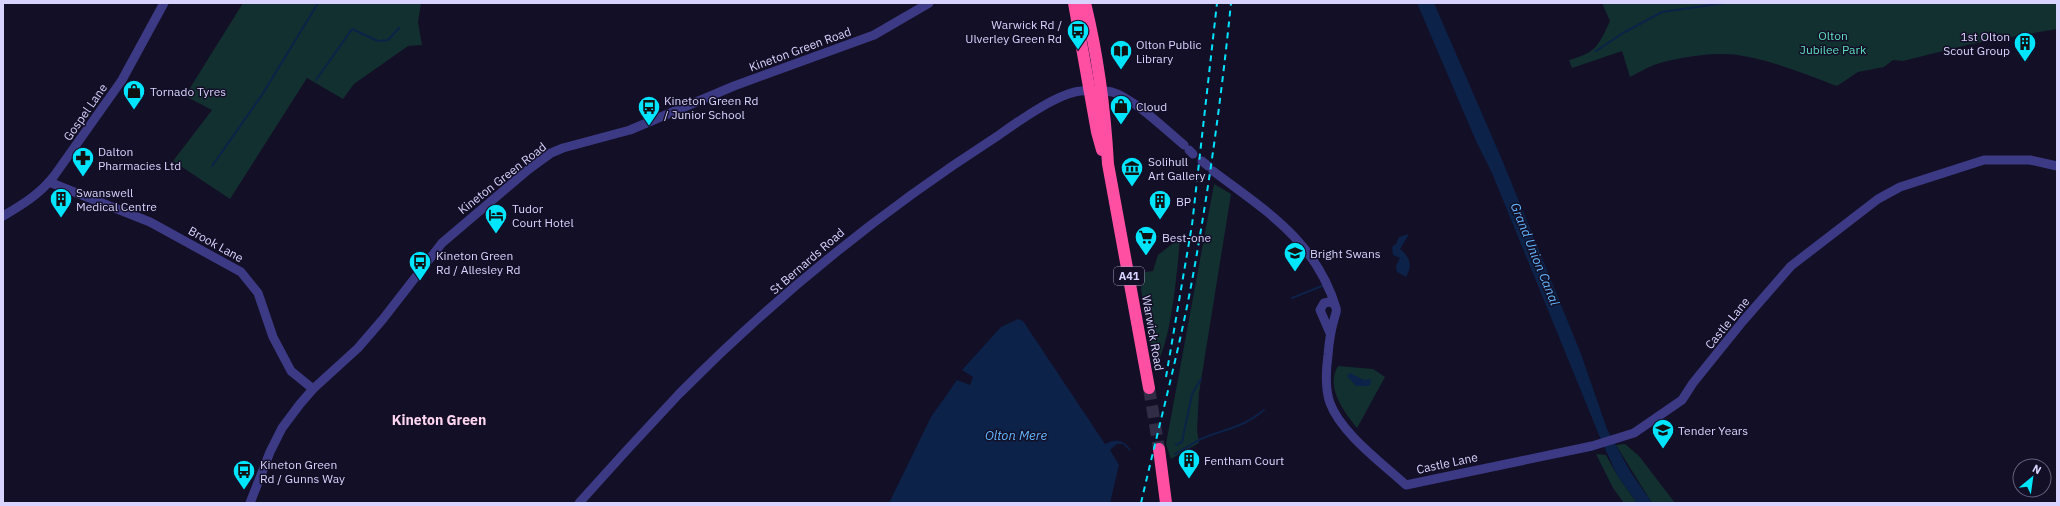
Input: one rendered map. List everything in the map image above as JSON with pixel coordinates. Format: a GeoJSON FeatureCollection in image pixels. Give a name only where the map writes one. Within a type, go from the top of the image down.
{"type":"FeatureCollection","features":[{"type":"Feature","properties":{"kind":"highway","name":"Warwick Road"},"geometry":{"type":"LineString","coordinates":[[1074,3],[1095,91]]}},
{"type":"Feature","properties":{"kind":"highway","name":"Warwick Road"},"geometry":{"type":"LineString","coordinates":[[1085,3],[1095,91],[1097,132],[1108,164],[1149,388]]}},
{"type":"Feature","properties":{"kind":"highway"},"geometry":{"type":"LineString","coordinates":[[1159,449],[1166,503]]}},
{"type":"Feature","properties":{"kind":"street","name":"Gospel Lane"},"geometry":{"type":"LineString","coordinates":[[3,216],[22,206],[49,182],[122,80],[164,3]]}},
{"type":"Feature","properties":{"kind":"street","name":"Kineton Green Road"},"geometry":{"type":"LineString","coordinates":[[250,503],[264,466],[282,428],[312,389],[358,348],[383,319],[442,243],[480,209],[551,153],[563,148],[630,130],[734,86],[845,47],[893,25],[929,3]]}},
{"type":"Feature","properties":{"kind":"street","name":"St Bernards Road"},"geometry":{"type":"LineString","coordinates":[[579,503],[665,410],[726,349],[854,236],[932,179],[1033,113],[1065,95],[1080,91],[1095,91]]}},
{"type":"Feature","properties":{"kind":"street"},"geometry":{"type":"LineString","coordinates":[[1095,91],[1112,92],[1123,97],[1155,120],[1189,150]]}},
{"type":"Feature","properties":{"kind":"street","name":"Castle Lane"},"geometry":{"type":"LineString","coordinates":[[1330,333],[1327,362],[1328,395],[1337,418],[1344,428],[1406,485],[1598,444],[1624,438],[1647,426],[1682,400],[1693,383],[1743,321],[1791,266],[1878,199],[1900,187],[1984,160],[2030,160],[2057,166]]}},
{"type":"Feature","properties":{"kind":"street"},"geometry":{"type":"LineString","coordinates":[[1208,166],[1297,238],[1317,264],[1337,309],[1330,333]]}},
{"type":"Feature","properties":{"kind":"street","name":"Brook Lane"},"geometry":{"type":"LineString","coordinates":[[49,182],[144,219],[241,272],[258,293],[273,337],[291,371],[312,389]]}},
{"type":"Feature","properties":{"kind":"street"},"geometry":{"type":"LineString","coordinates":[[1328,287],[1324,303],[1320,310],[1330,333]]}},
{"type":"Feature","properties":{"kind":"street"},"geometry":{"type":"LineString","coordinates":[[1324,303],[1330,302],[1334,304]]}},
{"type":"Feature","properties":{"kind":"street"},"geometry":{"type":"LineString","coordinates":[[1323,317],[1328,318],[1336,314]]}},
{"type":"Feature","properties":{"kind":"green space"},"geometry":{"type":"Polygon","coordinates":[[[243,3],[421,3],[418,22],[422,45],[408,46],[354,84],[343,99],[307,78],[230,199],[173,161],[212,110],[185,96],[243,3]]]}},
{"type":"Feature","properties":{"kind":"green space","name":"Olton Jubilee Park"},"geometry":{"type":"Polygon","coordinates":[[[1602,3],[2057,3],[2057,29],[1971,44],[1903,61],[1893,60],[1884,67],[1858,72],[1837,86],[1766,61],[1751,57],[1723,54],[1698,55],[1669,61],[1651,66],[1630,77],[1622,51],[1572,68],[1569,60],[1585,54],[1596,47],[1610,21],[1602,3]]]}},
{"type":"Feature","properties":{"kind":"green space"},"geometry":{"type":"Polygon","coordinates":[[[1214,184],[1231,194],[1199,393],[1197,430],[1199,443],[1171,459],[1166,444],[1214,184]]]}},
{"type":"Feature","properties":{"kind":"green space"},"geometry":{"type":"Polygon","coordinates":[[[1180,238],[1173,306],[1169,326],[1160,357],[1154,366],[1141,289],[1145,272],[1153,271],[1158,255],[1180,238]]]}},
{"type":"Feature","properties":{"kind":"green space"},"geometry":{"type":"Polygon","coordinates":[[[1338,366],[1373,369],[1385,377],[1357,428],[1342,407],[1335,391],[1334,382],[1338,366]]]}},
{"type":"Feature","properties":{"kind":"green space"},"geometry":{"type":"Polygon","coordinates":[[[1625,444],[1639,456],[1675,503],[1652,503],[1616,445],[1625,444]]]}},
{"type":"Feature","properties":{"kind":"green space"},"geometry":{"type":"Polygon","coordinates":[[[1596,454],[1606,455],[1617,475],[1637,503],[1624,503],[1613,488],[1596,454]]]}},
{"type":"Feature","properties":{"kind":"water","name":"Grand Union Canal"},"geometry":{"type":"Polygon","coordinates":[[[1417,3],[1434,3],[1503,162],[1581,354],[1607,429],[1630,471],[1652,503],[1637,503],[1617,475],[1599,435],[1492,173],[1476,141],[1417,3]]]}},
{"type":"Feature","properties":{"kind":"water"},"geometry":{"type":"Polygon","coordinates":[[[1409,234],[1400,249],[1408,258],[1410,265],[1406,277],[1397,272],[1396,266],[1400,258],[1393,255],[1392,247],[1396,244],[1399,237],[1409,234]]]}},
{"type":"Feature","properties":{"kind":"water","name":"Olton Mere"},"geometry":{"type":"Polygon","coordinates":[[[1018,319],[1023,321],[1105,444],[1113,441],[1120,441],[1126,444],[1131,450],[1130,451],[1123,444],[1117,444],[1110,450],[1119,465],[1110,503],[889,503],[931,417],[957,380],[970,385],[973,377],[962,370],[1001,327],[1018,319]]]}},
{"type":"Feature","properties":{"kind":"water"},"geometry":{"type":"Polygon","coordinates":[[[1350,373],[1364,380],[1370,379],[1371,383],[1369,386],[1356,386],[1347,376],[1350,373]]]}},
{"type":"Feature","properties":{"kind":"waterway"},"geometry":{"type":"LineString","coordinates":[[212,166],[262,95],[318,3]]}},
{"type":"Feature","properties":{"kind":"waterway"},"geometry":{"type":"LineString","coordinates":[[1625,32],[1662,12],[1725,3]]}},
{"type":"Feature","properties":{"kind":"waterway"},"geometry":{"type":"LineString","coordinates":[[316,80],[352,29],[378,41],[388,40],[399,28]]}},
{"type":"Feature","properties":{"kind":"waterway"},"geometry":{"type":"LineString","coordinates":[[1596,51],[1623,33]]}},
{"type":"Feature","properties":{"kind":"waterway"},"geometry":{"type":"LineString","coordinates":[[1292,298],[1322,286]]}},
{"type":"Feature","properties":{"kind":"waterway"},"geometry":{"type":"LineString","coordinates":[[1176,445],[1182,442],[1192,394],[1201,379]]}},
{"type":"Feature","properties":{"kind":"waterway"},"geometry":{"type":"LineString","coordinates":[[1175,454],[1201,439],[1245,423],[1264,410]]}},
{"type":"Feature","properties":{"kind":"tunnel"},"geometry":{"type":"LineString","coordinates":[[1149,388],[1159,449]]}},
{"type":"Feature","properties":{"kind":"railway"},"geometry":{"type":"LineString","coordinates":[[1166,377],[1192,225],[1217,3]]}},
{"type":"Feature","properties":{"kind":"railway"},"geometry":{"type":"LineString","coordinates":[[1141,503],[1176,357],[1194,270],[1215,136],[1231,3]]}},
{"type":"Feature","properties":{"kind":"place","name":"Warwick Rd / Ulverley Green Rd"},"geometry":{"type":"Point","coordinates":[1078,50]}},
{"type":"Feature","properties":{"kind":"place","name":"1st Olton Scout Group"},"geometry":{"type":"Point","coordinates":[2025,62]}},
{"type":"Feature","properties":{"kind":"place","name":"Olton Public Library"},"geometry":{"type":"Point","coordinates":[1121,70]}},
{"type":"Feature","properties":{"kind":"place","name":"Tornado Tyres"},"geometry":{"type":"Point","coordinates":[134,110]}},
{"type":"Feature","properties":{"kind":"place","name":"Kineton Green Rd / Junior School"},"geometry":{"type":"Point","coordinates":[649,126]}},
{"type":"Feature","properties":{"kind":"place","name":"Cloud"},"geometry":{"type":"Point","coordinates":[1121,126]}},
{"type":"Feature","properties":{"kind":"place","name":"Dalton Pharmacies Ltd"},"geometry":{"type":"Point","coordinates":[83,178]}},
{"type":"Feature","properties":{"kind":"place","name":"Solihull Art Gallery"},"geometry":{"type":"Point","coordinates":[1132,188]}},
{"type":"Feature","properties":{"kind":"place","name":"Swanswell Medical Centre"},"geometry":{"type":"Point","coordinates":[61,218]}},
{"type":"Feature","properties":{"kind":"place","name":"BP"},"geometry":{"type":"Point","coordinates":[1160,220]}},
{"type":"Feature","properties":{"kind":"place","name":"Tudor Court Hotel"},"geometry":{"type":"Point","coordinates":[496,234]}},
{"type":"Feature","properties":{"kind":"place","name":"Best-one"},"geometry":{"type":"Point","coordinates":[1146,256]}},
{"type":"Feature","properties":{"kind":"place","name":"Bright Swans"},"geometry":{"type":"Point","coordinates":[1295,272]}},
{"type":"Feature","properties":{"kind":"place","name":"Kineton Green Rd / Allesley Rd"},"geometry":{"type":"Point","coordinates":[420,282]}},
{"type":"Feature","properties":{"kind":"place","name":"Tender Years"},"geometry":{"type":"Point","coordinates":[1663,450]}},
{"type":"Feature","properties":{"kind":"place","name":"Fentham Court"},"geometry":{"type":"Point","coordinates":[1189,480]}},
{"type":"Feature","properties":{"kind":"place","name":"Kineton Green Rd / Gunns Way"},"geometry":{"type":"Point","coordinates":[244,490]}},
{"type":"Feature","properties":{"kind":"district","name":"Kineton Green"},"geometry":{"type":"Point","coordinates":[439,420]}}]}
